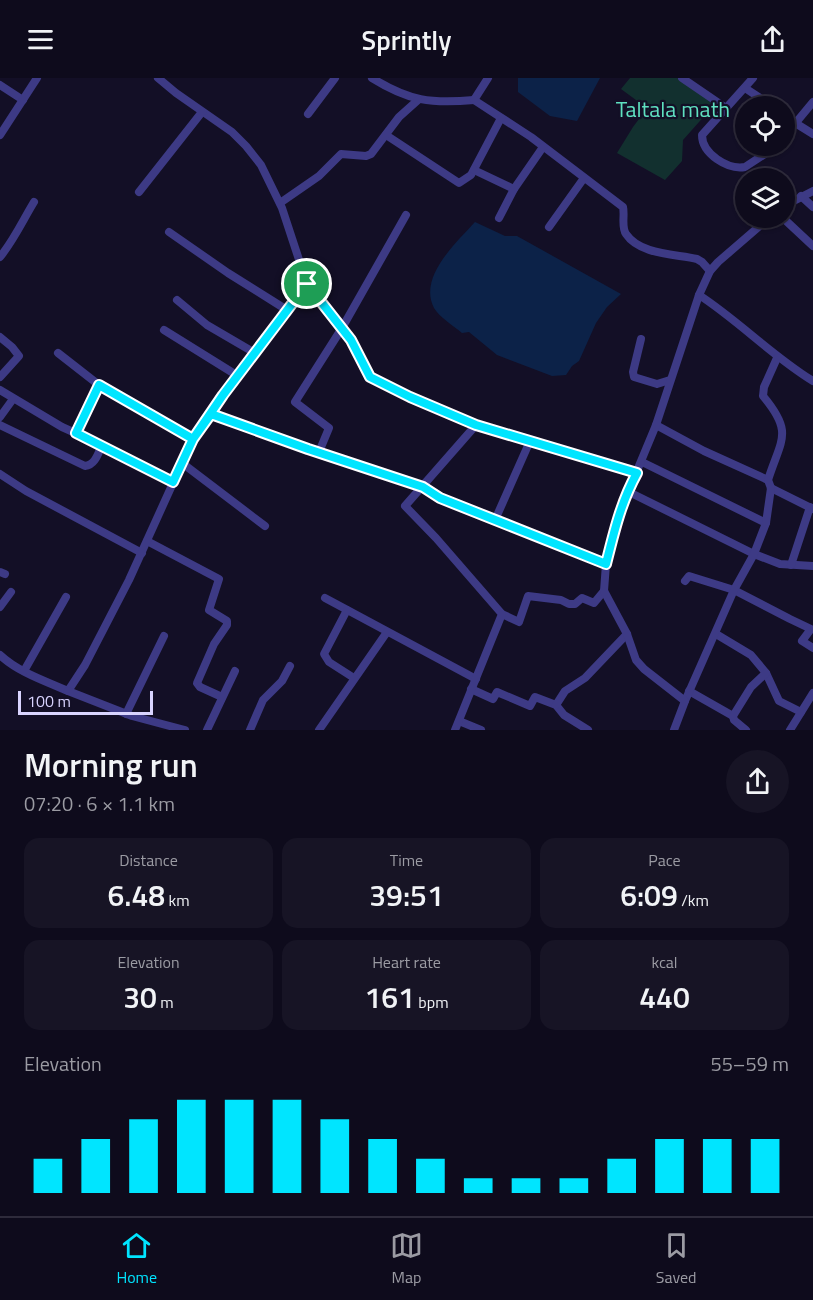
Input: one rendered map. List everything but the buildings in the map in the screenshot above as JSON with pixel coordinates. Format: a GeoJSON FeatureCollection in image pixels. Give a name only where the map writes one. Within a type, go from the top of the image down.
{"type":"FeatureCollection","features":[{"type":"Feature","properties":{"kind":"street"},"geometry":{"type":"LineString","coordinates":[[0,135],[37,78]]}},
{"type":"Feature","properties":{"kind":"street"},"geometry":{"type":"LineString","coordinates":[[158,78],[232,132],[261,165],[280,204],[307,284],[351,340],[370,377],[476,425],[637,473]]}},
{"type":"Feature","properties":{"kind":"street"},"geometry":{"type":"LineString","coordinates":[[308,114],[335,78]]}},
{"type":"Feature","properties":{"kind":"street"},"geometry":{"type":"LineString","coordinates":[[372,78],[392,91],[418,100],[446,102],[474,100],[543,147],[623,207],[625,234],[630,238],[657,252],[697,259],[710,271]]}},
{"type":"Feature","properties":{"kind":"street"},"geometry":{"type":"LineString","coordinates":[[474,100],[488,78]]}},
{"type":"Feature","properties":{"kind":"street"},"geometry":{"type":"LineString","coordinates":[[682,78],[726,108]]}},
{"type":"Feature","properties":{"kind":"street"},"geometry":{"type":"LineString","coordinates":[[753,78],[702,135],[702,143],[708,151],[729,166],[745,167],[762,156]]}},
{"type":"Feature","properties":{"kind":"street"},"geometry":{"type":"LineString","coordinates":[[0,85],[23,100]]}},
{"type":"Feature","properties":{"kind":"street"},"geometry":{"type":"LineString","coordinates":[[745,88],[757,96]]}},
{"type":"Feature","properties":{"kind":"street"},"geometry":{"type":"LineString","coordinates":[[280,204],[319,176],[336,157],[347,154],[366,156],[371,154],[399,117],[418,100]]}},
{"type":"Feature","properties":{"kind":"street"},"geometry":{"type":"LineString","coordinates":[[813,102],[797,124],[813,134]]}},
{"type":"Feature","properties":{"kind":"street"},"geometry":{"type":"LineString","coordinates":[[139,192],[202,112]]}},
{"type":"Feature","properties":{"kind":"street"},"geometry":{"type":"LineString","coordinates":[[386,135],[459,183],[471,175],[501,118]]}},
{"type":"Feature","properties":{"kind":"street"},"geometry":{"type":"LineString","coordinates":[[499,218],[514,189],[543,147]]}},
{"type":"Feature","properties":{"kind":"street"},"geometry":{"type":"LineString","coordinates":[[474,170],[514,189]]}},
{"type":"Feature","properties":{"kind":"street"},"geometry":{"type":"LineString","coordinates":[[549,227],[584,178]]}},
{"type":"Feature","properties":{"kind":"street"},"geometry":{"type":"LineString","coordinates":[[795,200],[813,191]]}},
{"type":"Feature","properties":{"kind":"street"},"geometry":{"type":"LineString","coordinates":[[801,196],[813,207]]}},
{"type":"Feature","properties":{"kind":"street"},"geometry":{"type":"LineString","coordinates":[[0,256],[13,239],[34,202]]}},
{"type":"Feature","properties":{"kind":"street"},"geometry":{"type":"LineString","coordinates":[[319,452],[330,428],[295,402],[342,328],[406,214]]}},
{"type":"Feature","properties":{"kind":"street"},"geometry":{"type":"LineString","coordinates":[[685,701],[636,660],[627,634],[604,591],[606,564],[619,514],[656,425],[699,295],[710,271],[758,228]]}},
{"type":"Feature","properties":{"kind":"street"},"geometry":{"type":"LineString","coordinates":[[794,228],[813,246]]}},
{"type":"Feature","properties":{"kind":"street"},"geometry":{"type":"LineString","coordinates":[[170,232],[228,273],[287,310]]}},
{"type":"Feature","properties":{"kind":"street"},"geometry":{"type":"LineString","coordinates":[[68,691],[85,665],[142,553],[193,439],[307,284]]}},
{"type":"Feature","properties":{"kind":"street"},"geometry":{"type":"LineString","coordinates":[[699,295],[717,307],[777,358],[811,377]]}},
{"type":"Feature","properties":{"kind":"street"},"geometry":{"type":"LineString","coordinates":[[177,300],[207,325],[255,353]]}},
{"type":"Feature","properties":{"kind":"street"},"geometry":{"type":"LineString","coordinates":[[164,330],[238,376]]}},
{"type":"Feature","properties":{"kind":"street"},"geometry":{"type":"LineString","coordinates":[[0,337],[19,356],[0,377]]}},
{"type":"Feature","properties":{"kind":"street"},"geometry":{"type":"LineString","coordinates":[[641,339],[633,372],[634,377],[657,384],[670,380]]}},
{"type":"Feature","properties":{"kind":"street"},"geometry":{"type":"LineString","coordinates":[[58,354],[99,385],[193,439]]}},
{"type":"Feature","properties":{"kind":"street"},"geometry":{"type":"LineString","coordinates":[[674,730],[689,691],[734,590],[754,554],[766,523],[769,484],[784,435],[783,426],[774,409],[763,396],[764,387],[777,358]]}},
{"type":"Feature","properties":{"kind":"street"},"geometry":{"type":"LineString","coordinates":[[76,433],[99,385]]}},
{"type":"Feature","properties":{"kind":"street"},"geometry":{"type":"LineString","coordinates":[[0,390],[76,433],[173,482]]}},
{"type":"Feature","properties":{"kind":"street"},"geometry":{"type":"LineString","coordinates":[[0,417],[13,399]]}},
{"type":"Feature","properties":{"kind":"street"},"geometry":{"type":"LineString","coordinates":[[211,414],[423,487],[440,498],[606,564]]}},
{"type":"Feature","properties":{"kind":"street"},"geometry":{"type":"LineString","coordinates":[[0,425],[85,466],[94,462],[102,445]]}},
{"type":"Feature","properties":{"kind":"street"},"geometry":{"type":"LineString","coordinates":[[476,425],[405,507],[436,538],[502,614],[519,622],[528,596],[561,600],[569,604],[575,604],[582,598],[594,603],[604,591]]}},
{"type":"Feature","properties":{"kind":"street"},"geometry":{"type":"LineString","coordinates":[[656,425],[812,508],[791,565]]}},
{"type":"Feature","properties":{"kind":"street"},"geometry":{"type":"LineString","coordinates":[[495,520],[530,441]]}},
{"type":"Feature","properties":{"kind":"street"},"geometry":{"type":"LineString","coordinates":[[642,462],[766,523]]}},
{"type":"Feature","properties":{"kind":"street"},"geometry":{"type":"LineString","coordinates":[[182,463],[265,526]]}},
{"type":"Feature","properties":{"kind":"street"},"geometry":{"type":"LineString","coordinates":[[0,474],[26,491],[142,553]]}},
{"type":"Feature","properties":{"kind":"street"},"geometry":{"type":"LineString","coordinates":[[627,492],[754,554],[780,564],[813,566]]}},
{"type":"Feature","properties":{"kind":"street"},"geometry":{"type":"LineString","coordinates":[[147,540],[219,579],[209,610],[225,620],[227,625],[214,644],[197,683],[200,687],[222,697]]}},
{"type":"Feature","properties":{"kind":"street"},"geometry":{"type":"LineString","coordinates":[[685,581],[689,576],[734,590],[812,629],[802,641],[813,648]]}},
{"type":"Feature","properties":{"kind":"street"},"geometry":{"type":"LineString","coordinates":[[0,607],[11,592]]}},
{"type":"Feature","properties":{"kind":"street"},"geometry":{"type":"LineString","coordinates":[[24,671],[66,597]]}},
{"type":"Feature","properties":{"kind":"street"},"geometry":{"type":"LineString","coordinates":[[325,598],[476,679]]}},
{"type":"Feature","properties":{"kind":"street"},"geometry":{"type":"LineString","coordinates":[[347,610],[324,654],[329,662],[354,678]]}},
{"type":"Feature","properties":{"kind":"street"},"geometry":{"type":"LineString","coordinates":[[455,730],[502,614]]}},
{"type":"Feature","properties":{"kind":"street"},"geometry":{"type":"LineString","coordinates":[[320,730],[387,632]]}},
{"type":"Feature","properties":{"kind":"street"},"geometry":{"type":"LineString","coordinates":[[556,705],[565,691],[585,678],[627,634]]}},
{"type":"Feature","properties":{"kind":"street"},"geometry":{"type":"LineString","coordinates":[[716,634],[751,655],[766,673],[779,701],[801,712]]}},
{"type":"Feature","properties":{"kind":"street"},"geometry":{"type":"LineString","coordinates":[[126,714],[164,636]]}},
{"type":"Feature","properties":{"kind":"street"},"geometry":{"type":"LineString","coordinates":[[0,655],[7,662],[68,691],[126,714],[185,730]]}},
{"type":"Feature","properties":{"kind":"street"},"geometry":{"type":"LineString","coordinates":[[250,730],[263,700],[282,681],[290,666]]}},
{"type":"Feature","properties":{"kind":"street"},"geometry":{"type":"LineString","coordinates":[[207,730],[235,671]]}},
{"type":"Feature","properties":{"kind":"street"},"geometry":{"type":"LineString","coordinates":[[733,716],[750,687],[766,673]]}},
{"type":"Feature","properties":{"kind":"street"},"geometry":{"type":"LineString","coordinates":[[471,689],[493,699],[497,692],[530,706],[535,697],[556,705],[564,715],[588,730]]}},
{"type":"Feature","properties":{"kind":"street"},"geometry":{"type":"LineString","coordinates":[[689,691],[733,716],[734,720],[746,730]]}},
{"type":"Feature","properties":{"kind":"street"},"geometry":{"type":"LineString","coordinates":[[790,730],[813,693]]}},
{"type":"Feature","properties":{"kind":"street"},"geometry":{"type":"LineString","coordinates":[[459,721],[481,730]]}},
{"type":"Feature","properties":{"kind":"green space","name":"Taltala math"},"geometry":{"type":"Polygon","coordinates":[[[630,78],[677,78],[715,104],[683,140],[682,161],[665,180],[617,153],[645,111],[636,100],[621,89],[630,78]]]}},
{"type":"Feature","properties":{"kind":"water"},"geometry":{"type":"Polygon","coordinates":[[[518,78],[600,78],[577,121],[550,116],[518,92],[518,78]]]}},
{"type":"Feature","properties":{"kind":"water"},"geometry":{"type":"Polygon","coordinates":[[[475,222],[505,236],[517,236],[621,294],[607,307],[596,323],[579,361],[566,375],[552,376],[497,355],[469,332],[462,333],[434,308],[430,296],[435,273],[449,250],[475,222]]]}},
{"type":"Feature","properties":{"kind":"route"},"geometry":{"type":"LineString","coordinates":[[307,284],[223,395],[193,439],[99,385],[76,433],[173,482],[193,439],[211,414],[423,487],[440,498],[606,564],[619,514],[637,473],[476,425],[370,377],[351,340],[307,284]]}}]}
